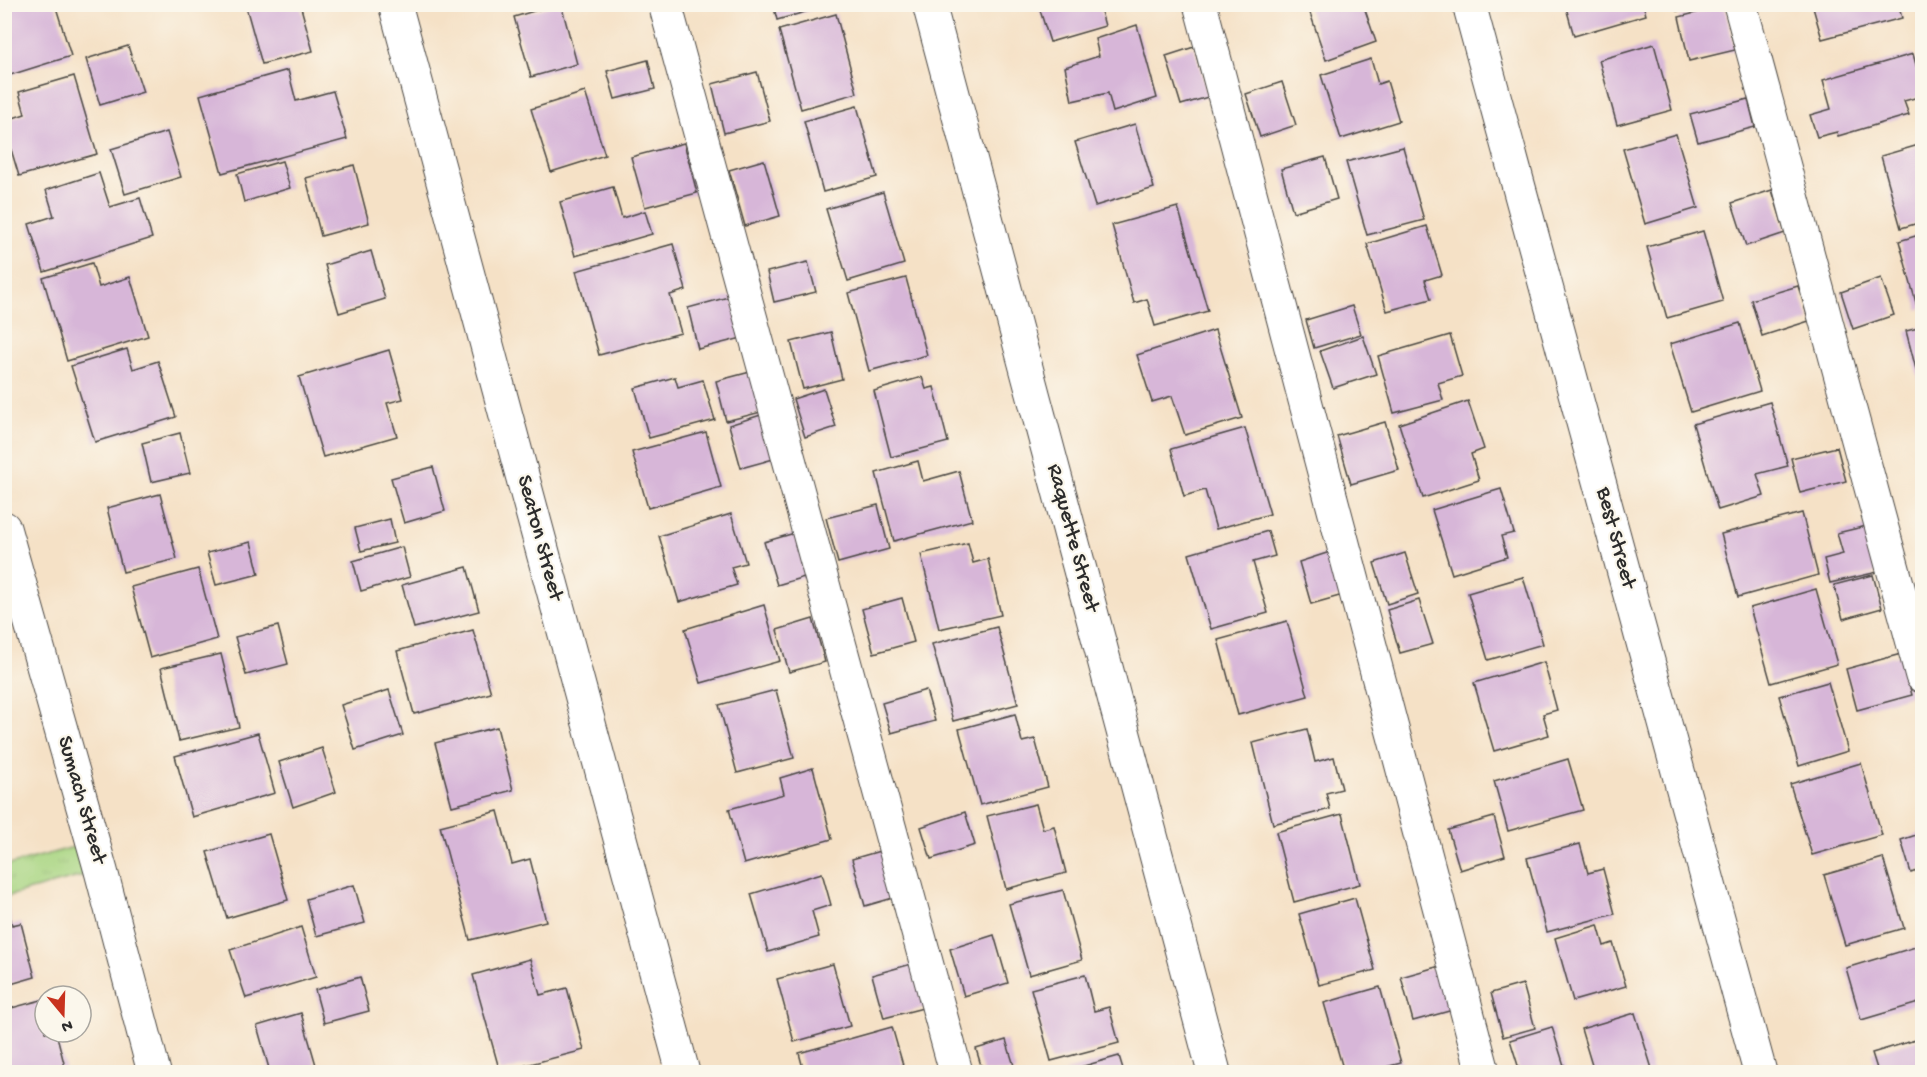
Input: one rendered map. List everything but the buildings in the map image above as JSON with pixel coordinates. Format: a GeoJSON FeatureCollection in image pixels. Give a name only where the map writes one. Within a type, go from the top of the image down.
{"type":"FeatureCollection","features":[{"type":"Feature","properties":{"kind":"street","name":"Seaton Street"},"geometry":{"type":"LineString","coordinates":[[395,4],[683,1072]]}},
{"type":"Feature","properties":{"kind":"street"},"geometry":{"type":"LineString","coordinates":[[665,4],[956,1072]]}},
{"type":"Feature","properties":{"kind":"street","name":"Raquette Street"},"geometry":{"type":"LineString","coordinates":[[929,4],[1214,1072]]}},
{"type":"Feature","properties":{"kind":"street"},"geometry":{"type":"LineString","coordinates":[[1200,4],[1483,1072]]}},
{"type":"Feature","properties":{"kind":"street","name":"Best Street"},"geometry":{"type":"LineString","coordinates":[[1469,4],[1760,1072]]}},
{"type":"Feature","properties":{"kind":"street"},"geometry":{"type":"LineString","coordinates":[[1740,4],[1923,676]]}},
{"type":"Feature","properties":{"kind":"street","name":"Sumach Street"},"geometry":{"type":"LineString","coordinates":[[4,528],[102,871],[154,1072]]}},
{"type":"Feature","properties":{"kind":"green space"},"geometry":{"type":"Polygon","coordinates":[[[92,842],[101,871],[5,897],[5,866],[92,842]]]}}]}
